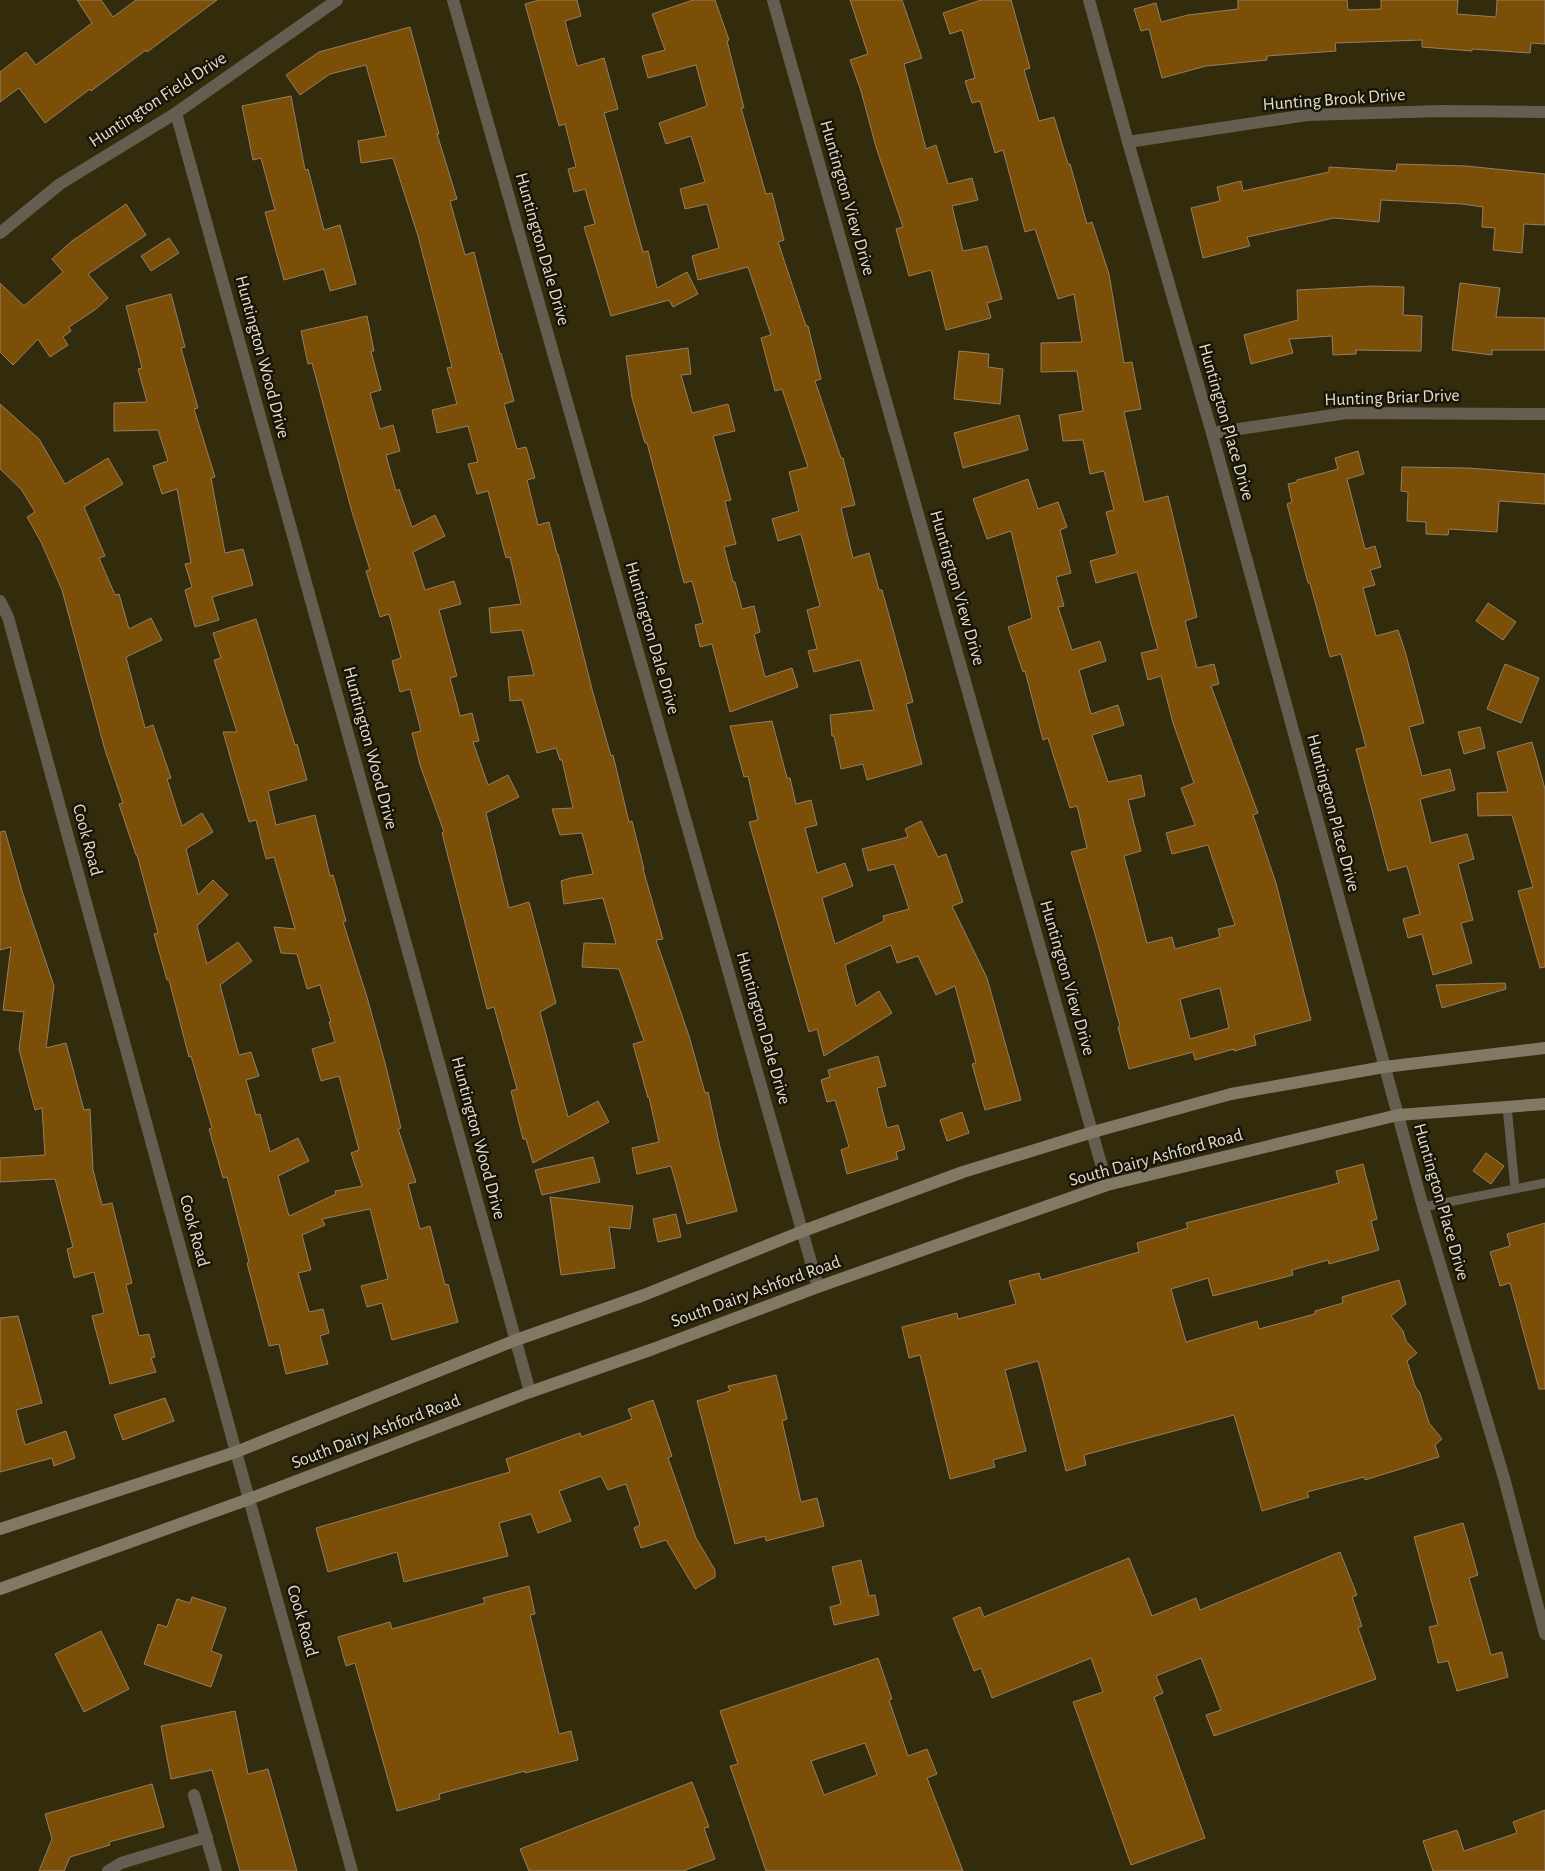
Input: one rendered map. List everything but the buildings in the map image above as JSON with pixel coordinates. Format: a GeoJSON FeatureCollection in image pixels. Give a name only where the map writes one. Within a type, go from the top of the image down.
{"type":"FeatureCollection","features":[{"type":"Feature","properties":{"kind":"main road","name":"South Dairy Ashford Road"},"geometry":{"type":"LineString","coordinates":[[0,1529],[236,1452],[516,1340],[644,1295],[803,1231],[962,1172],[1093,1132],[1230,1094],[1384,1067],[1545,1048]]}},
{"type":"Feature","properties":{"kind":"main road","name":"South Dairy Ashford Road"},"geometry":{"type":"LineString","coordinates":[[0,1589],[249,1499],[530,1392],[653,1349],[818,1286],[1107,1185],[1398,1115],[1545,1104]]}},
{"type":"Feature","properties":{"kind":"street","name":"Huntington Field Drive"},"geometry":{"type":"LineString","coordinates":[[0,233],[60,184],[176,113],[337,0]]}},
{"type":"Feature","properties":{"kind":"street","name":"Huntington Dale Drive"},"geometry":{"type":"LineString","coordinates":[[453,0],[818,1286]]}},
{"type":"Feature","properties":{"kind":"street","name":"Huntington View Drive"},"geometry":{"type":"LineString","coordinates":[[774,0],[1107,1185]]}},
{"type":"Feature","properties":{"kind":"street","name":"Huntington Place Drive"},"geometry":{"type":"LineString","coordinates":[[1090,0],[1128,142],[1212,433],[1423,1208],[1501,1468],[1545,1634]]}},
{"type":"Feature","properties":{"kind":"street","name":"Hunting Brook Drive"},"geometry":{"type":"LineString","coordinates":[[1128,142],[1307,116],[1442,111],[1545,112]]}},
{"type":"Feature","properties":{"kind":"street","name":"Huntington Wood Drive"},"geometry":{"type":"LineString","coordinates":[[176,113],[530,1392]]}},
{"type":"Feature","properties":{"kind":"street","name":"Hunting Briar Drive"},"geometry":{"type":"LineString","coordinates":[[1212,433],[1347,413],[1545,414]]}},
{"type":"Feature","properties":{"kind":"street","name":"Cook Road"},"geometry":{"type":"LineString","coordinates":[[0,601],[8,617],[352,1871]]}},
{"type":"Feature","properties":{"kind":"street"},"geometry":{"type":"LineString","coordinates":[[194,1795],[216,1871]]}},
{"type":"Feature","properties":{"kind":"street"},"geometry":{"type":"LineString","coordinates":[[108,1871],[121,1863],[207,1837]]}},
{"type":"Feature","properties":{"kind":"lane"},"geometry":{"type":"LineString","coordinates":[[1506,1107],[1515,1188]]}},
{"type":"Feature","properties":{"kind":"lane"},"geometry":{"type":"LineString","coordinates":[[1423,1208],[1545,1183]]}}]}
